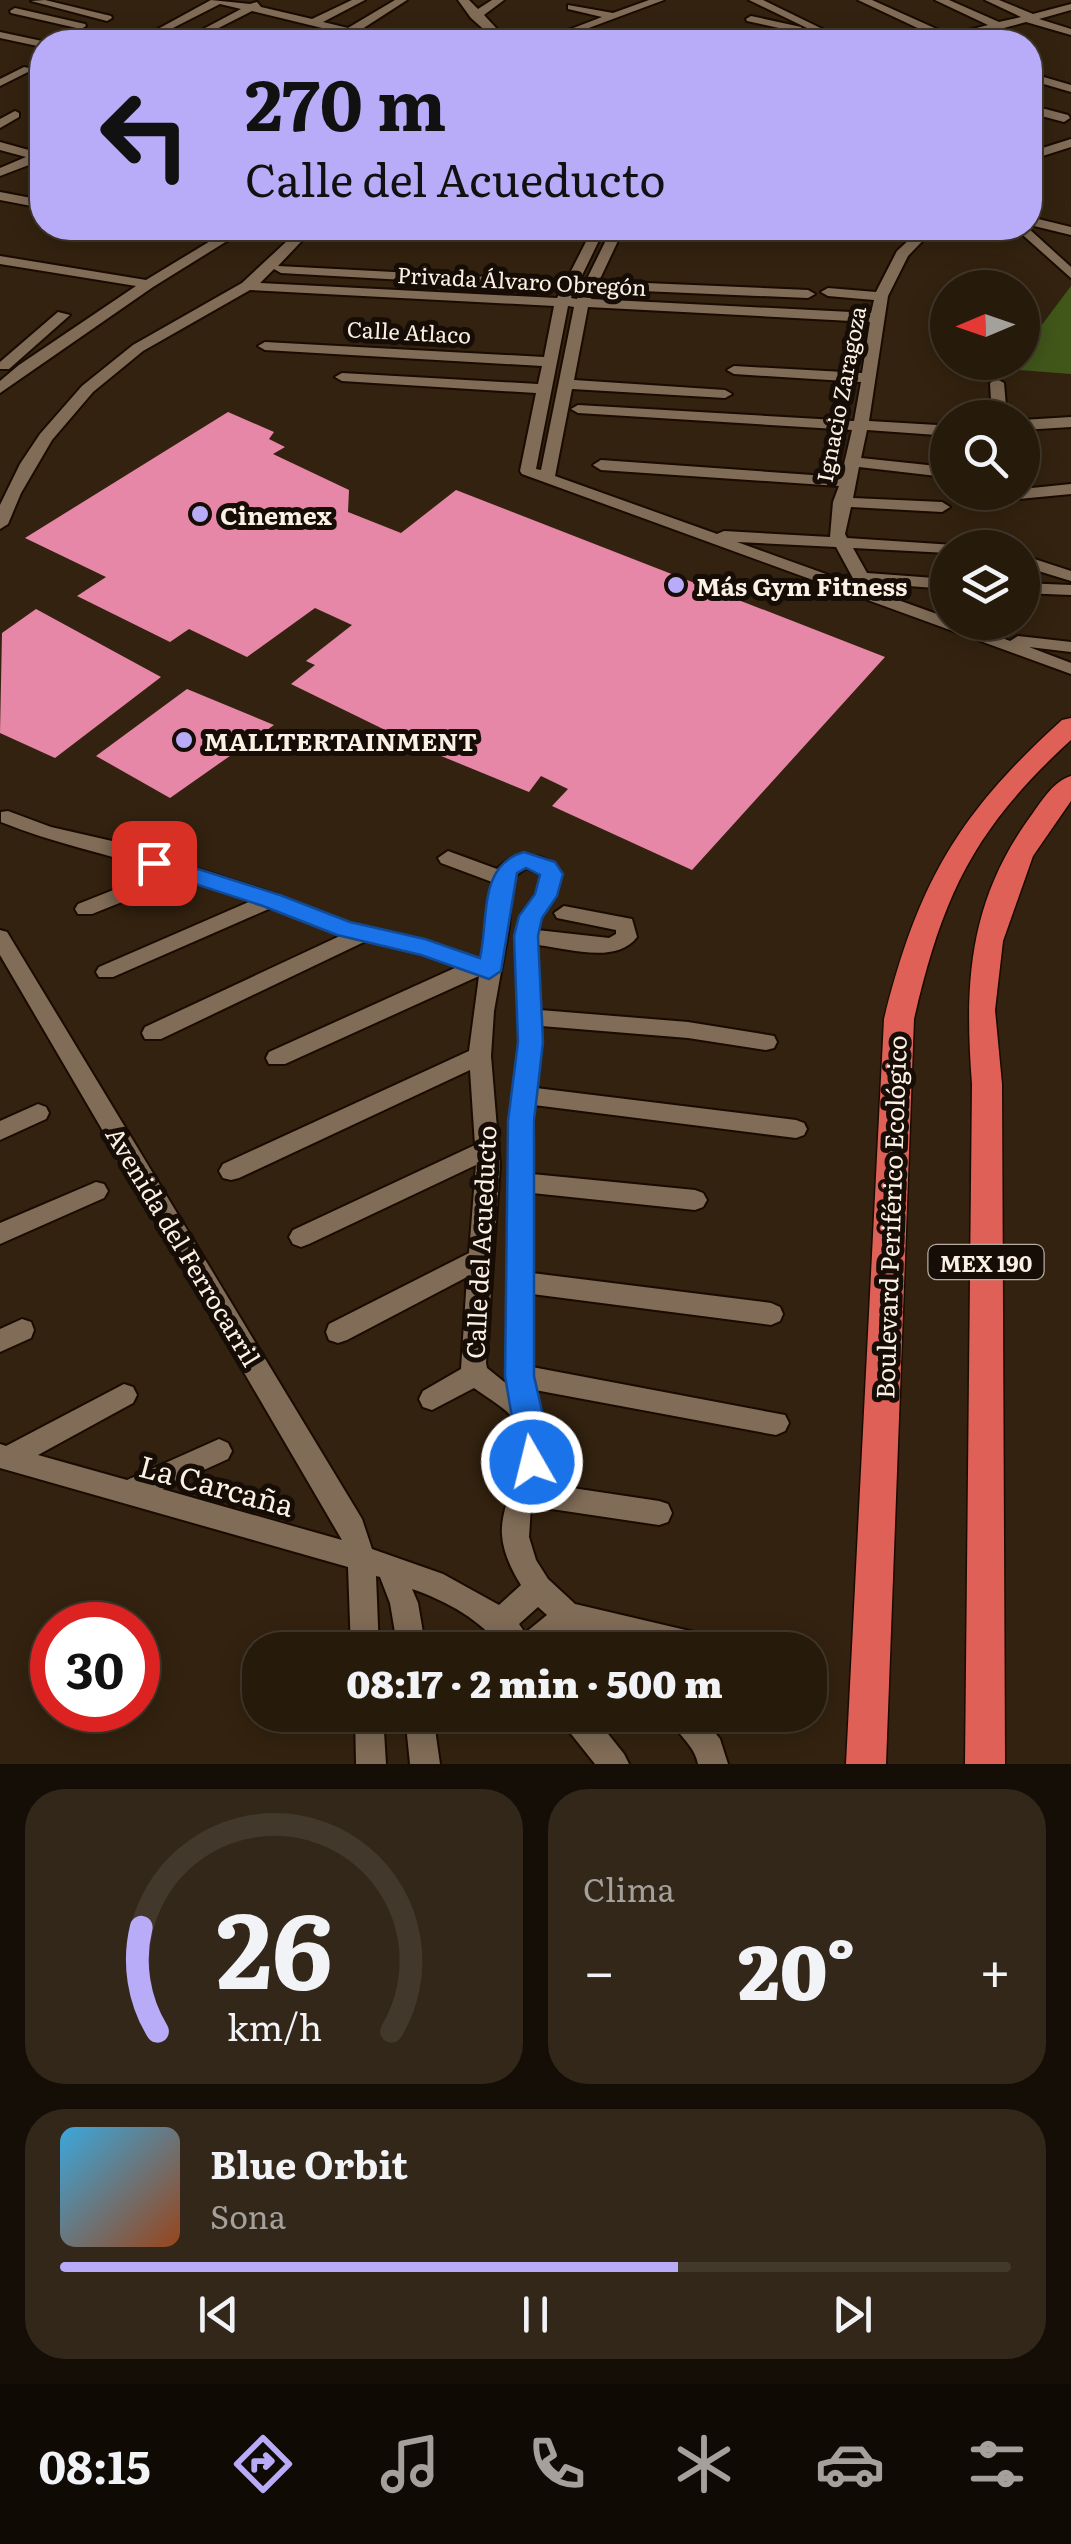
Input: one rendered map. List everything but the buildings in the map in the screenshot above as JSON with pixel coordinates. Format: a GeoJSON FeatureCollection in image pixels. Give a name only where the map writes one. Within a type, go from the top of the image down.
{"type":"FeatureCollection","features":[{"type":"Feature","properties":{"kind":"highway","name":"Boulevard Periférico Ecológico"},"geometry":{"type":"LineString","coordinates":[[866,1764],[898,1020],[926,916],[958,847],[1026,765],[1071,726]]}},
{"type":"Feature","properties":{"kind":"highway","name":"MEX 190"},"geometry":{"type":"LineString","coordinates":[[986,1764],[987,1084],[981,1000],[992,921],[1016,862],[1050,804],[1071,785]]}},
{"type":"Feature","properties":{"kind":"street"},"geometry":{"type":"LineString","coordinates":[[0,18],[37,0],[107,18]]}},
{"type":"Feature","properties":{"kind":"street"},"geometry":{"type":"LineString","coordinates":[[163,29],[218,0],[332,30]]}},
{"type":"Feature","properties":{"kind":"street"},"geometry":{"type":"LineString","coordinates":[[208,30],[267,0]]}},
{"type":"Feature","properties":{"kind":"street"},"geometry":{"type":"LineString","coordinates":[[313,23],[360,0]]}},
{"type":"Feature","properties":{"kind":"street"},"geometry":{"type":"LineString","coordinates":[[358,30],[402,0]]}},
{"type":"Feature","properties":{"kind":"street"},"geometry":{"type":"LineString","coordinates":[[463,0],[491,30]]}},
{"type":"Feature","properties":{"kind":"street"},"geometry":{"type":"LineString","coordinates":[[476,16],[499,0]]}},
{"type":"Feature","properties":{"kind":"street"},"geometry":{"type":"LineString","coordinates":[[576,30],[659,0]]}},
{"type":"Feature","properties":{"kind":"street"},"geometry":{"type":"LineString","coordinates":[[754,0],[819,30]]}},
{"type":"Feature","properties":{"kind":"street"},"geometry":{"type":"LineString","coordinates":[[768,0],[831,30]]}},
{"type":"Feature","properties":{"kind":"street"},"geometry":{"type":"LineString","coordinates":[[863,0],[930,30]]}},
{"type":"Feature","properties":{"kind":"street"},"geometry":{"type":"LineString","coordinates":[[940,0],[1001,26]]}},
{"type":"Feature","properties":{"kind":"street"},"geometry":{"type":"LineString","coordinates":[[990,0],[1071,32]]}},
{"type":"Feature","properties":{"kind":"street"},"geometry":{"type":"LineString","coordinates":[[572,7],[615,16]]}},
{"type":"Feature","properties":{"kind":"street"},"geometry":{"type":"LineString","coordinates":[[985,30],[1071,7]]}},
{"type":"Feature","properties":{"kind":"street"},"geometry":{"type":"LineString","coordinates":[[15,11],[84,27]]}},
{"type":"Feature","properties":{"kind":"street"},"geometry":{"type":"LineString","coordinates":[[0,18],[32,26]]}},
{"type":"Feature","properties":{"kind":"street"},"geometry":{"type":"LineString","coordinates":[[750,20],[801,30]]}},
{"type":"Feature","properties":{"kind":"street"},"geometry":{"type":"LineString","coordinates":[[0,35],[30,41]]}},
{"type":"Feature","properties":{"kind":"street"},"geometry":{"type":"LineString","coordinates":[[0,82],[28,68]]}},
{"type":"Feature","properties":{"kind":"street"},"geometry":{"type":"LineString","coordinates":[[1042,80],[1071,89]]}},
{"type":"Feature","properties":{"kind":"street"},"geometry":{"type":"LineString","coordinates":[[1042,112],[1064,118]]}},
{"type":"Feature","properties":{"kind":"street"},"geometry":{"type":"LineString","coordinates":[[0,124],[15,116]]}},
{"type":"Feature","properties":{"kind":"street"},"geometry":{"type":"LineString","coordinates":[[1042,152],[1071,143]]}},
{"type":"Feature","properties":{"kind":"street"},"geometry":{"type":"LineString","coordinates":[[0,146],[30,153]]}},
{"type":"Feature","properties":{"kind":"street"},"geometry":{"type":"LineString","coordinates":[[0,172],[30,160]]}},
{"type":"Feature","properties":{"kind":"street"},"geometry":{"type":"LineString","coordinates":[[0,196],[30,202]]}},
{"type":"Feature","properties":{"kind":"street"},"geometry":{"type":"LineString","coordinates":[[1042,225],[1071,231]]}},
{"type":"Feature","properties":{"kind":"street"},"geometry":{"type":"LineString","coordinates":[[1042,233],[1071,260]]}},
{"type":"Feature","properties":{"kind":"street"},"geometry":{"type":"LineString","coordinates":[[2,386],[148,284],[219,240]]}},
{"type":"Feature","properties":{"kind":"street"},"geometry":{"type":"LineString","coordinates":[[0,524],[12,490],[33,455],[82,390],[109,366],[247,286],[295,240]]}},
{"type":"Feature","properties":{"kind":"street"},"geometry":{"type":"LineString","coordinates":[[592,240],[562,302],[528,471],[930,619]]}},
{"type":"Feature","properties":{"kind":"street"},"geometry":{"type":"LineString","coordinates":[[547,478],[582,303],[612,240]]}},
{"type":"Feature","properties":{"kind":"street","name":"Ignacio Zaragoza"},"geometry":{"type":"LineString","coordinates":[[839,542],[837,526],[860,426],[882,296],[902,254],[917,240]]}},
{"type":"Feature","properties":{"kind":"street"},"geometry":{"type":"LineString","coordinates":[[1034,240],[1071,274]]}},
{"type":"Feature","properties":{"kind":"street"},"geometry":{"type":"LineString","coordinates":[[0,260],[148,284]]}},
{"type":"Feature","properties":{"kind":"street"},"geometry":{"type":"LineString","coordinates":[[281,269],[339,267],[523,276],[568,284]]}},
{"type":"Feature","properties":{"kind":"street"},"geometry":{"type":"LineString","coordinates":[[589,284],[808,294]]}},
{"type":"Feature","properties":{"kind":"street","name":"Privada Álvaro Obregón"},"geometry":{"type":"LineString","coordinates":[[247,286],[879,318]]}},
{"type":"Feature","properties":{"kind":"street"},"geometry":{"type":"LineString","coordinates":[[828,292],[882,296]]}},
{"type":"Feature","properties":{"kind":"street"},"geometry":{"type":"LineString","coordinates":[[2,366],[63,315]]}},
{"type":"Feature","properties":{"kind":"street","name":"Calle Atlaco"},"geometry":{"type":"LineString","coordinates":[[266,346],[550,362]]}},
{"type":"Feature","properties":{"kind":"street"},"geometry":{"type":"LineString","coordinates":[[2,366],[24,368]]}},
{"type":"Feature","properties":{"kind":"street"},"geometry":{"type":"LineString","coordinates":[[734,370],[869,378]]}},
{"type":"Feature","properties":{"kind":"street"},"geometry":{"type":"LineString","coordinates":[[342,377],[543,393],[724,394]]}},
{"type":"Feature","properties":{"kind":"street"},"geometry":{"type":"LineString","coordinates":[[998,383],[999,400]]}},
{"type":"Feature","properties":{"kind":"street"},"geometry":{"type":"LineString","coordinates":[[578,409],[930,430]]}},
{"type":"Feature","properties":{"kind":"street"},"geometry":{"type":"LineString","coordinates":[[1040,424],[1071,422]]}},
{"type":"Feature","properties":{"kind":"street"},"geometry":{"type":"LineString","coordinates":[[852,462],[930,470]]}},
{"type":"Feature","properties":{"kind":"street"},"geometry":{"type":"LineString","coordinates":[[601,465],[847,482]]}},
{"type":"Feature","properties":{"kind":"street"},"geometry":{"type":"LineString","coordinates":[[1040,491],[1071,489]]}},
{"type":"Feature","properties":{"kind":"street"},"geometry":{"type":"LineString","coordinates":[[842,502],[930,506]]}},
{"type":"Feature","properties":{"kind":"street"},"geometry":{"type":"LineString","coordinates":[[702,535],[930,547]]}},
{"type":"Feature","properties":{"kind":"street"},"geometry":{"type":"LineString","coordinates":[[839,542],[861,578],[930,583]]}},
{"type":"Feature","properties":{"kind":"street"},"geometry":{"type":"LineString","coordinates":[[1040,566],[1071,576]]}},
{"type":"Feature","properties":{"kind":"street"},"geometry":{"type":"LineString","coordinates":[[1040,589],[1071,590]]}},
{"type":"Feature","properties":{"kind":"street"},"geometry":{"type":"LineString","coordinates":[[986,640],[1071,669]]}},
{"type":"Feature","properties":{"kind":"street"},"geometry":{"type":"LineString","coordinates":[[1000,640],[1071,647]]}},
{"type":"Feature","properties":{"kind":"street"},"geometry":{"type":"LineString","coordinates":[[8,817],[46,834],[106,846],[364,934],[425,947],[483,969]]}},
{"type":"Feature","properties":{"kind":"street"},"geometry":{"type":"LineString","coordinates":[[448,858],[502,878]]}},
{"type":"Feature","properties":{"kind":"street","name":"Calle del Acueducto"},"geometry":{"type":"LineString","coordinates":[[526,1414],[475,1374],[478,1260],[488,1149],[480,1056],[483,969],[499,927],[502,878],[507,868],[524,860],[547,867],[552,874],[546,896],[530,916],[526,936],[531,1018],[521,1121],[520,1376],[533,1437],[524,1492],[516,1513],[515,1538],[524,1566],[538,1588],[566,1616]]}},
{"type":"Feature","properties":{"kind":"street"},"geometry":{"type":"LineString","coordinates":[[85,908],[178,872]]}},
{"type":"Feature","properties":{"kind":"street"},"geometry":{"type":"LineString","coordinates":[[106,972],[272,900]]}},
{"type":"Feature","properties":{"kind":"street"},"geometry":{"type":"LineString","coordinates":[[526,936],[612,946],[620,944],[628,932],[625,924],[614,920],[564,912]]}},
{"type":"Feature","properties":{"kind":"street"},"geometry":{"type":"LineString","coordinates":[[154,1034],[364,934]]}},
{"type":"Feature","properties":{"kind":"street","name":"Avenida del Ferrocarril"},"geometry":{"type":"LineString","coordinates":[[0,938],[352,1528],[361,1558],[365,1632]]}},
{"type":"Feature","properties":{"kind":"street"},"geometry":{"type":"LineString","coordinates":[[277,1058],[483,969]]}},
{"type":"Feature","properties":{"kind":"street"},"geometry":{"type":"LineString","coordinates":[[531,1018],[688,1030],[766,1042]]}},
{"type":"Feature","properties":{"kind":"street"},"geometry":{"type":"LineString","coordinates":[[231,1170],[480,1056]]}},
{"type":"Feature","properties":{"kind":"street"},"geometry":{"type":"LineString","coordinates":[[524,1096],[796,1129]]}},
{"type":"Feature","properties":{"kind":"street"},"geometry":{"type":"LineString","coordinates":[[0,1131],[38,1113]]}},
{"type":"Feature","properties":{"kind":"street"},"geometry":{"type":"LineString","coordinates":[[486,1118],[521,1121]]}},
{"type":"Feature","properties":{"kind":"street"},"geometry":{"type":"LineString","coordinates":[[301,1238],[488,1149]]}},
{"type":"Feature","properties":{"kind":"street"},"geometry":{"type":"LineString","coordinates":[[520,1182],[695,1200]]}},
{"type":"Feature","properties":{"kind":"street"},"geometry":{"type":"LineString","coordinates":[[0,1234],[96,1191]]}},
{"type":"Feature","properties":{"kind":"street"},"geometry":{"type":"LineString","coordinates":[[338,1332],[478,1260]]}},
{"type":"Feature","properties":{"kind":"street"},"geometry":{"type":"LineString","coordinates":[[521,1282],[771,1314]]}},
{"type":"Feature","properties":{"kind":"street"},"geometry":{"type":"LineString","coordinates":[[432,1400],[475,1374]]}},
{"type":"Feature","properties":{"kind":"street"},"geometry":{"type":"LineString","coordinates":[[520,1376],[776,1423]]}},
{"type":"Feature","properties":{"kind":"street"},"geometry":{"type":"LineString","coordinates":[[4,1457],[124,1395]]}},
{"type":"Feature","properties":{"kind":"street"},"geometry":{"type":"LineString","coordinates":[[126,1493],[219,1451]]}},
{"type":"Feature","properties":{"kind":"street","name":"La Carcaña"},"geometry":{"type":"LineString","coordinates":[[4,1457],[361,1558],[452,1590],[500,1624]]}},
{"type":"Feature","properties":{"kind":"street"},"geometry":{"type":"LineString","coordinates":[[524,1492],[659,1513]]}},
{"type":"Feature","properties":{"kind":"street"},"geometry":{"type":"LineString","coordinates":[[389,1568],[404,1603],[409,1632]]}},
{"type":"Feature","properties":{"kind":"street"},"geometry":{"type":"LineString","coordinates":[[507,1632],[500,1624],[538,1588]]}},
{"type":"Feature","properties":{"kind":"street"},"geometry":{"type":"LineString","coordinates":[[546,1632],[566,1616],[632,1632]]}},
{"type":"Feature","properties":{"kind":"street"},"geometry":{"type":"LineString","coordinates":[[610,1627],[614,1632]]}},
{"type":"Feature","properties":{"kind":"street"},"geometry":{"type":"LineString","coordinates":[[370,1732],[371,1764]]}},
{"type":"Feature","properties":{"kind":"street"},"geometry":{"type":"LineString","coordinates":[[422,1732],[426,1764]]}},
{"type":"Feature","properties":{"kind":"street"},"geometry":{"type":"LineString","coordinates":[[588,1732],[614,1764]]}},
{"type":"Feature","properties":{"kind":"street"},"geometry":{"type":"LineString","coordinates":[[696,1732],[710,1749],[714,1764]]}},
{"type":"Feature","properties":{"kind":"green space"},"geometry":{"type":"Polygon","coordinates":[[[1071,286],[1071,374],[1040,372],[1040,327],[1071,286]]]}},
{"type":"Feature","properties":{"kind":"place","name":"Cinemex"},"geometry":{"type":"Point","coordinates":[200,514]}},
{"type":"Feature","properties":{"kind":"place","name":"Más Gym Fitness"},"geometry":{"type":"Point","coordinates":[676,585]}},
{"type":"Feature","properties":{"kind":"place","name":"MALLTERTAINMENT"},"geometry":{"type":"Point","coordinates":[184,740]}},
{"type":"Feature","properties":{"kind":"route"},"geometry":{"type":"LineString","coordinates":[[154,863],[272,900],[345,929],[425,947],[489,971],[499,927],[500,888],[507,868],[524,860],[547,867],[552,874],[546,896],[530,916],[526,936],[531,1042],[521,1121],[520,1376],[533,1437],[532,1462]]}}]}
